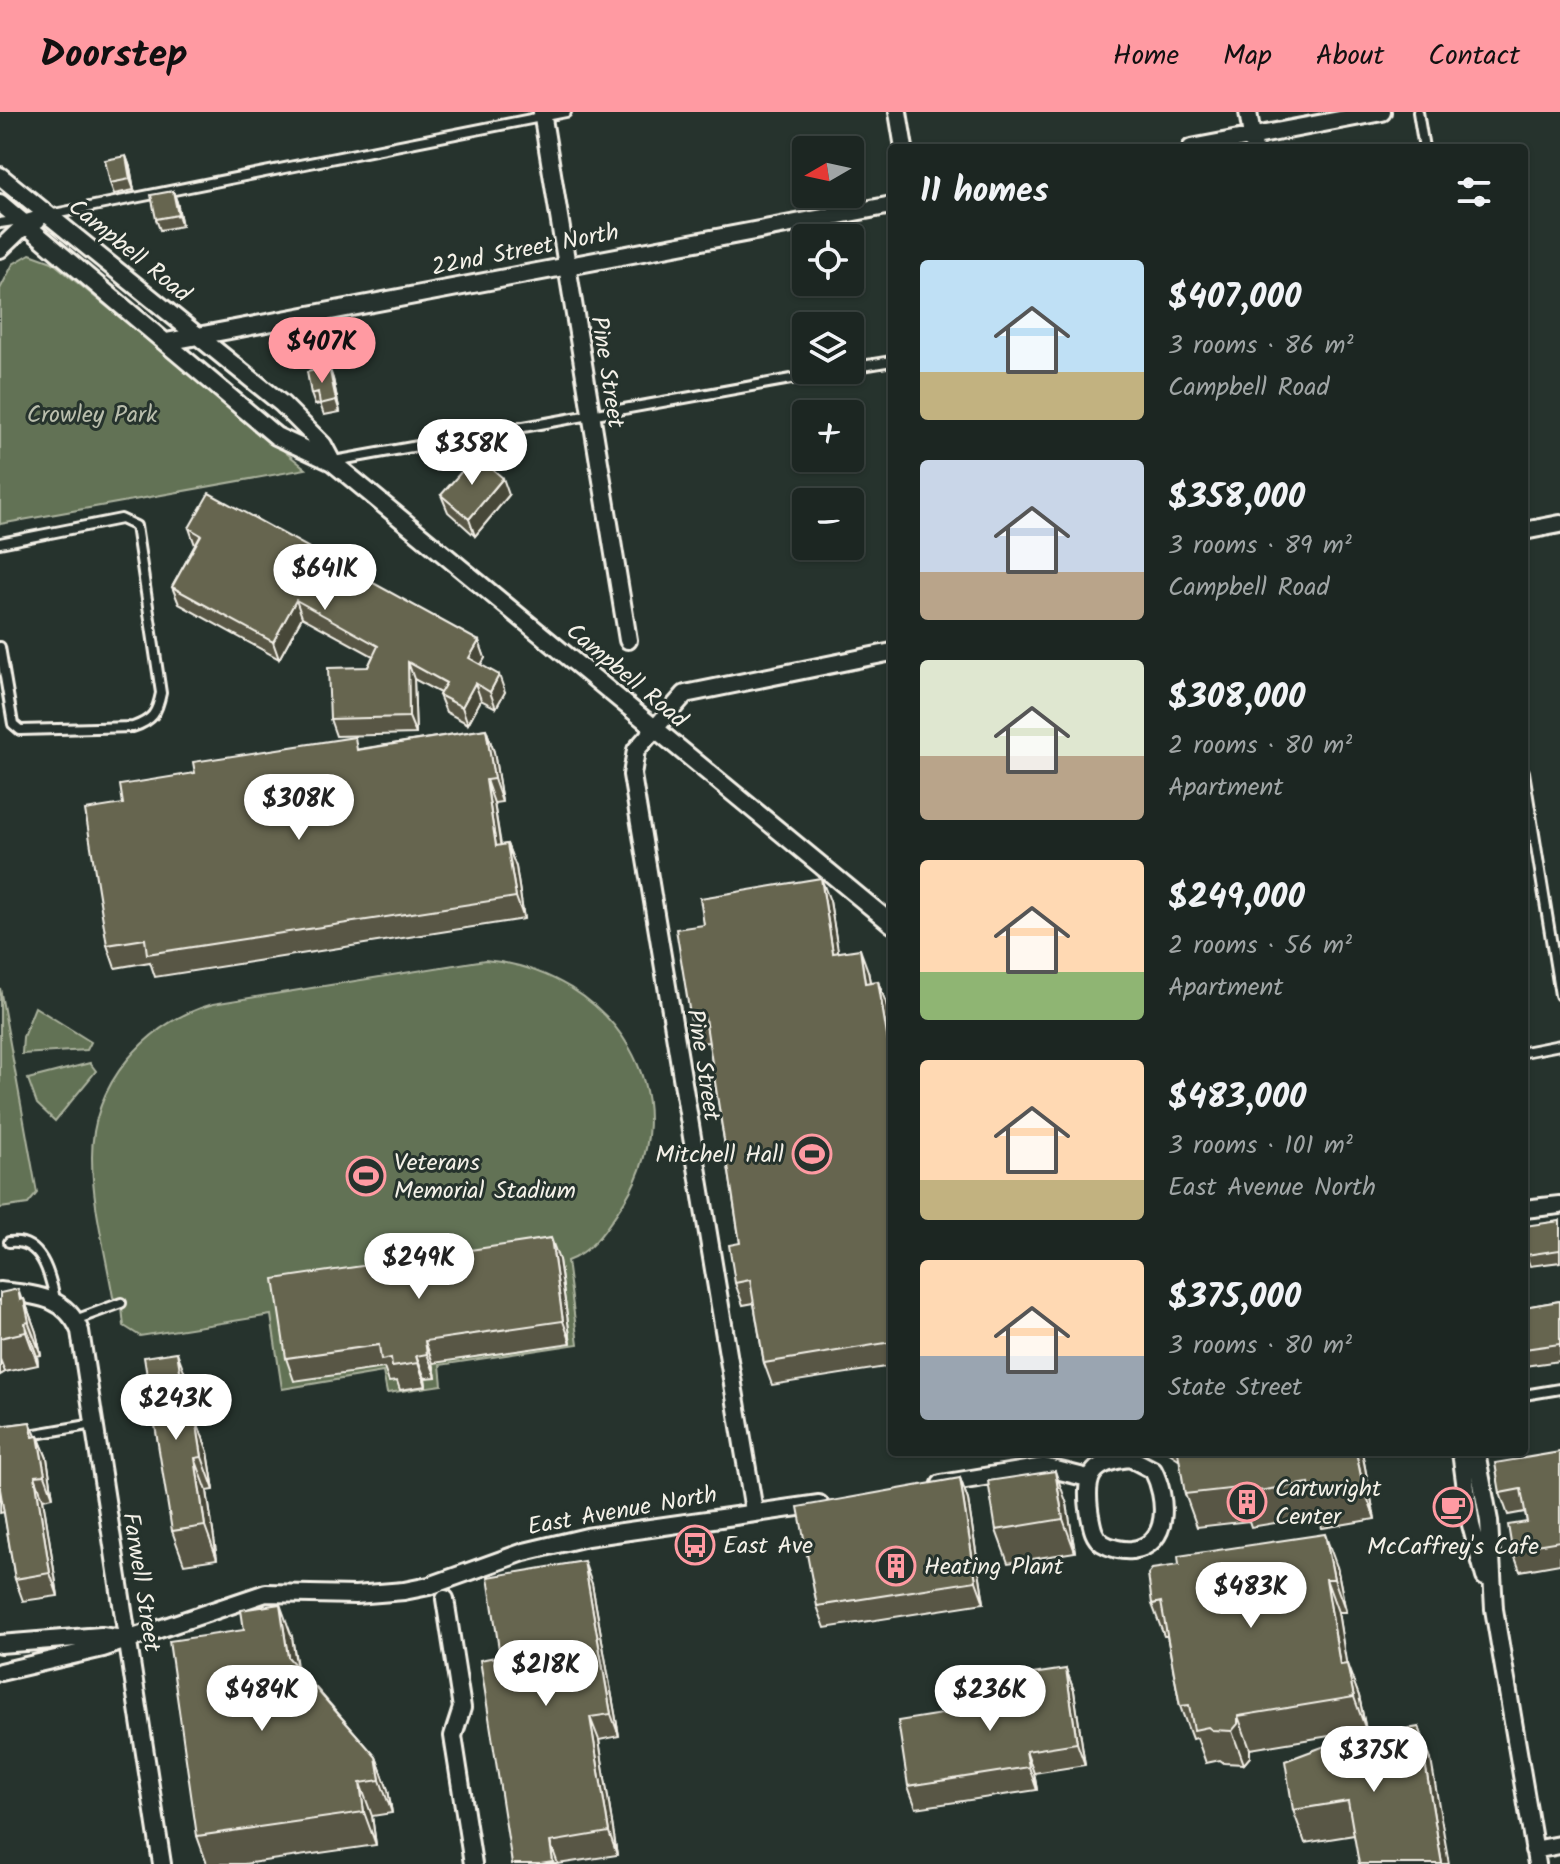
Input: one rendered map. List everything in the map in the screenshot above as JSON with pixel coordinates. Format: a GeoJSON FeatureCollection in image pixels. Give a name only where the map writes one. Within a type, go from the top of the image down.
{"type":"FeatureCollection","features":[{"type":"Feature","properties":{"kind":"street"},"geometry":{"type":"LineString","coordinates":[[898,112],[903,144]]}},
{"type":"Feature","properties":{"kind":"street"},"geometry":{"type":"LineString","coordinates":[[1248,112],[1253,142]]}},
{"type":"Feature","properties":{"kind":"street"},"geometry":{"type":"LineString","coordinates":[[1232,144],[1382,112]]}},
{"type":"Feature","properties":{"kind":"street","name":"Pine Street"},"geometry":{"type":"LineString","coordinates":[[542,114],[628,640]]}},
{"type":"Feature","properties":{"kind":"street","name":"Campbell Road"},"geometry":{"type":"LineString","coordinates":[[0,176],[300,420],[323,445],[332,462]]}},
{"type":"Feature","properties":{"kind":"street","name":"Campbell Road"},"geometry":{"type":"LineString","coordinates":[[0,203],[276,436],[332,462],[888,921]]}},
{"type":"Feature","properties":{"kind":"street","name":"22nd Street North"},"geometry":{"type":"LineString","coordinates":[[166,342],[888,206]]}},
{"type":"Feature","properties":{"kind":"street"},"geometry":{"type":"LineString","coordinates":[[0,249],[25,221],[50,215]]}},
{"type":"Feature","properties":{"kind":"street"},"geometry":{"type":"LineString","coordinates":[[1528,530],[1560,524]]}},
{"type":"Feature","properties":{"kind":"street","name":"Pine Street"},"geometry":{"type":"LineString","coordinates":[[754,1511],[632,775],[636,750],[652,727],[685,694],[888,653]]}},
{"type":"Feature","properties":{"kind":"street"},"geometry":{"type":"LineString","coordinates":[[1528,1209],[1560,1205]]}},
{"type":"Feature","properties":{"kind":"street"},"geometry":{"type":"LineString","coordinates":[[0,1291],[55,1299],[72,1315]]}},
{"type":"Feature","properties":{"kind":"street","name":"Farwell Street"},"geometry":{"type":"LineString","coordinates":[[72,1315],[94,1424],[162,1864]]}},
{"type":"Feature","properties":{"kind":"street"},"geometry":{"type":"LineString","coordinates":[[1462,1456],[1471,1525],[1494,1609],[1536,1857],[1560,1845]]}},
{"type":"Feature","properties":{"kind":"street"},"geometry":{"type":"LineString","coordinates":[[1477,1456],[1489,1521],[1494,1609]]}},
{"type":"Feature","properties":{"kind":"street"},"geometry":{"type":"LineString","coordinates":[[1122,1458],[1130,1458],[1153,1470],[1164,1517],[1153,1541],[1126,1550],[1100,1541],[1093,1532],[1085,1489],[1088,1478],[1100,1466],[1122,1458]]}},
{"type":"Feature","properties":{"kind":"street"},"geometry":{"type":"LineString","coordinates":[[930,1486],[1044,1467],[1088,1478]]}},
{"type":"Feature","properties":{"kind":"street","name":"East Avenue North"},"geometry":{"type":"LineString","coordinates":[[0,1672],[103,1648],[266,1593],[355,1595],[404,1591],[429,1586],[524,1552],[587,1537],[836,1501]]}},
{"type":"Feature","properties":{"kind":"street"},"geometry":{"type":"LineString","coordinates":[[445,1599],[462,1708],[453,1736],[473,1864]]}},
{"type":"Feature","properties":{"kind":"street","name":"East Avenue North"},"geometry":{"type":"LineString","coordinates":[[0,1644],[101,1636],[126,1639]]}},
{"type":"Feature","properties":{"kind":"lane"},"geometry":{"type":"LineString","coordinates":[[50,215],[542,114],[566,112]]}},
{"type":"Feature","properties":{"kind":"lane"},"geometry":{"type":"LineString","coordinates":[[1418,112],[1423,144]]}},
{"type":"Feature","properties":{"kind":"lane"},"geometry":{"type":"LineString","coordinates":[[0,223],[25,221]]}},
{"type":"Feature","properties":{"kind":"lane"},"geometry":{"type":"LineString","coordinates":[[864,366],[888,362]]}},
{"type":"Feature","properties":{"kind":"lane"},"geometry":{"type":"LineString","coordinates":[[332,462],[792,379]]}},
{"type":"Feature","properties":{"kind":"lane"},"geometry":{"type":"LineString","coordinates":[[0,543],[121,519],[136,526],[161,693],[157,711],[150,721],[133,727],[20,730],[13,724],[0,647]]}},
{"type":"Feature","properties":{"kind":"lane"},"geometry":{"type":"LineString","coordinates":[[1528,797],[1560,995]]}},
{"type":"Feature","properties":{"kind":"lane"},"geometry":{"type":"LineString","coordinates":[[1528,1051],[1560,1045]]}},
{"type":"Feature","properties":{"kind":"lane"},"geometry":{"type":"LineString","coordinates":[[9,1242],[29,1245],[40,1256],[55,1299]]}},
{"type":"Feature","properties":{"kind":"lane"},"geometry":{"type":"LineString","coordinates":[[72,1315],[121,1303]]}},
{"type":"Feature","properties":{"kind":"lane"},"geometry":{"type":"LineString","coordinates":[[1528,1394],[1560,1389]]}},
{"type":"Feature","properties":{"kind":"lane"},"geometry":{"type":"LineString","coordinates":[[11,1438],[94,1424]]}},
{"type":"Feature","properties":{"kind":"green space","name":"Crowley Park"},"geometry":{"type":"Polygon","coordinates":[[[30,254],[52,262],[306,469],[0,524],[0,289],[13,264],[30,254]]]}},
{"type":"Feature","properties":{"kind":"green space","name":"Veterans Memorial Stadium"},"geometry":{"type":"Polygon","coordinates":[[[485,960],[530,969],[571,988],[604,1014],[629,1047],[645,1085],[649,1126],[640,1168],[602,1234],[590,1247],[567,1261],[578,1344],[440,1365],[442,1385],[387,1393],[383,1372],[282,1389],[271,1315],[140,1336],[124,1326],[122,1308],[113,1297],[94,1192],[92,1157],[94,1130],[101,1105],[127,1060],[165,1026],[213,1004],[485,960]]]}},
{"type":"Feature","properties":{"kind":"green space"},"geometry":{"type":"Polygon","coordinates":[[[0,988],[37,1193],[28,1204],[0,1208],[0,988]]]}},
{"type":"Feature","properties":{"kind":"green space"},"geometry":{"type":"Polygon","coordinates":[[[35,1007],[91,1042],[87,1050],[22,1054],[23,1037],[35,1007]]]}},
{"type":"Feature","properties":{"kind":"green space"},"geometry":{"type":"Polygon","coordinates":[[[90,1063],[96,1071],[55,1121],[37,1104],[28,1079],[90,1063]]]}},
{"type":"Feature","properties":{"kind":"building"},"geometry":{"type":"Polygon","coordinates":[[[126,156],[130,179],[110,183],[105,160],[126,156]]]}},
{"type":"Feature","properties":{"kind":"building"},"geometry":{"type":"Polygon","coordinates":[[[173,191],[178,215],[156,219],[151,195],[173,191]]]}},
{"type":"Feature","properties":{"kind":"building"},"geometry":{"type":"Polygon","coordinates":[[[329,367],[336,400],[320,404],[318,392],[311,394],[307,372],[329,367]]]}},
{"type":"Feature","properties":{"kind":"building"},"geometry":{"type":"Polygon","coordinates":[[[476,455],[503,478],[469,519],[441,495],[476,455]]]}},
{"type":"Feature","properties":{"kind":"building"},"geometry":{"type":"Polygon","coordinates":[[[209,493],[479,641],[469,658],[499,675],[490,692],[475,683],[462,707],[439,695],[446,683],[408,662],[409,717],[330,719],[328,668],[368,667],[378,646],[296,600],[273,642],[172,587],[201,535],[189,528],[209,493]]]}},
{"type":"Feature","properties":{"kind":"building"},"geometry":{"type":"Polygon","coordinates":[[[486,729],[494,779],[486,780],[496,846],[507,844],[516,897],[147,954],[145,939],[107,945],[85,810],[123,804],[120,785],[195,773],[193,762],[355,737],[357,750],[486,729]]]}},
{"type":"Feature","properties":{"kind":"building","name":"Mitchell Hall"},"geometry":{"type":"Polygon","coordinates":[[[821,878],[833,953],[860,949],[865,983],[878,981],[888,1042],[888,1343],[764,1363],[750,1280],[735,1283],[729,1245],[740,1243],[705,1018],[691,1021],[676,929],[704,925],[700,898],[821,878]]]}},
{"type":"Feature","properties":{"kind":"building"},"geometry":{"type":"Polygon","coordinates":[[[1560,1221],[1560,1250],[1528,1255],[1528,1225],[1560,1221]]]}},
{"type":"Feature","properties":{"kind":"building"},"geometry":{"type":"Polygon","coordinates":[[[551,1238],[563,1321],[425,1341],[427,1354],[416,1356],[418,1363],[392,1367],[391,1358],[381,1360],[379,1345],[286,1358],[274,1279],[551,1238]]]}},
{"type":"Feature","properties":{"kind":"building"},"geometry":{"type":"Polygon","coordinates":[[[18,1289],[20,1300],[24,1299],[29,1322],[25,1323],[26,1332],[0,1338],[0,1293],[18,1289]]]}},
{"type":"Feature","properties":{"kind":"building"},"geometry":{"type":"Polygon","coordinates":[[[1560,1301],[1560,1344],[1528,1348],[1528,1306],[1560,1301]]]}},
{"type":"Feature","properties":{"kind":"building"},"geometry":{"type":"Polygon","coordinates":[[[177,1352],[188,1420],[196,1419],[202,1457],[195,1458],[205,1526],[172,1531],[144,1357],[177,1352]]]}},
{"type":"Feature","properties":{"kind":"building"},"geometry":{"type":"Polygon","coordinates":[[[30,1422],[33,1437],[38,1436],[45,1475],[35,1476],[50,1573],[15,1579],[0,1489],[0,1426],[30,1422]]]}},
{"type":"Feature","properties":{"kind":"building"},"geometry":{"type":"Polygon","coordinates":[[[1560,1452],[1560,1541],[1512,1549],[1508,1525],[1527,1522],[1521,1489],[1500,1493],[1495,1463],[1560,1452]]]}},
{"type":"Feature","properties":{"kind":"building"},"geometry":{"type":"Polygon","coordinates":[[[1179,1456],[1357,1456],[1363,1486],[1310,1495],[1309,1483],[1239,1494],[1238,1488],[1185,1494],[1179,1456]]]}},
{"type":"Feature","properties":{"kind":"building"},"geometry":{"type":"Polygon","coordinates":[[[1055,1471],[1063,1519],[996,1530],[988,1481],[1055,1471]]]}},
{"type":"Feature","properties":{"kind":"building","name":"Heating Plant"},"geometry":{"type":"Polygon","coordinates":[[[960,1478],[976,1581],[817,1606],[798,1507],[960,1478]]]}},
{"type":"Feature","properties":{"kind":"building"},"geometry":{"type":"Polygon","coordinates":[[[1325,1534],[1334,1579],[1326,1579],[1340,1665],[1347,1664],[1354,1697],[1238,1716],[1238,1724],[1232,1731],[1208,1727],[1194,1730],[1189,1705],[1180,1706],[1161,1602],[1152,1604],[1148,1574],[1152,1569],[1179,1565],[1178,1556],[1325,1534]]]}},
{"type":"Feature","properties":{"kind":"building"},"geometry":{"type":"Polygon","coordinates":[[[584,1561],[611,1714],[590,1717],[609,1832],[550,1842],[553,1862],[512,1864],[480,1660],[500,1656],[488,1577],[584,1561]]]}},
{"type":"Feature","properties":{"kind":"building"},"geometry":{"type":"Polygon","coordinates":[[[280,1604],[288,1657],[376,1757],[380,1780],[360,1783],[364,1812],[197,1836],[169,1641],[244,1630],[241,1610],[280,1604]]]}},
{"type":"Feature","properties":{"kind":"building"},"geometry":{"type":"Polygon","coordinates":[[[1066,1669],[1077,1743],[1026,1751],[1029,1767],[908,1786],[898,1721],[1016,1702],[1012,1677],[1066,1669]]]}},
{"type":"Feature","properties":{"kind":"building"},"geometry":{"type":"Polygon","coordinates":[[[1419,1727],[1442,1864],[1359,1864],[1348,1801],[1293,1810],[1285,1761],[1341,1740],[1419,1727]]]}},
{"type":"Feature","properties":{"kind":"place","name":"Mitchell Hall"},"geometry":{"type":"Point","coordinates":[812,1154]}},
{"type":"Feature","properties":{"kind":"place","name":"Veterans Memorial Stadium"},"geometry":{"type":"Point","coordinates":[366,1176]}},
{"type":"Feature","properties":{"kind":"place","name":"Cartwright Center"},"geometry":{"type":"Point","coordinates":[1247,1502]}},
{"type":"Feature","properties":{"kind":"place","name":"McCaffrey's Cafe"},"geometry":{"type":"Point","coordinates":[1453,1507]}},
{"type":"Feature","properties":{"kind":"place","name":"East Ave"},"geometry":{"type":"Point","coordinates":[695,1545]}},
{"type":"Feature","properties":{"kind":"place","name":"Heating Plant"},"geometry":{"type":"Point","coordinates":[896,1566]}}]}
